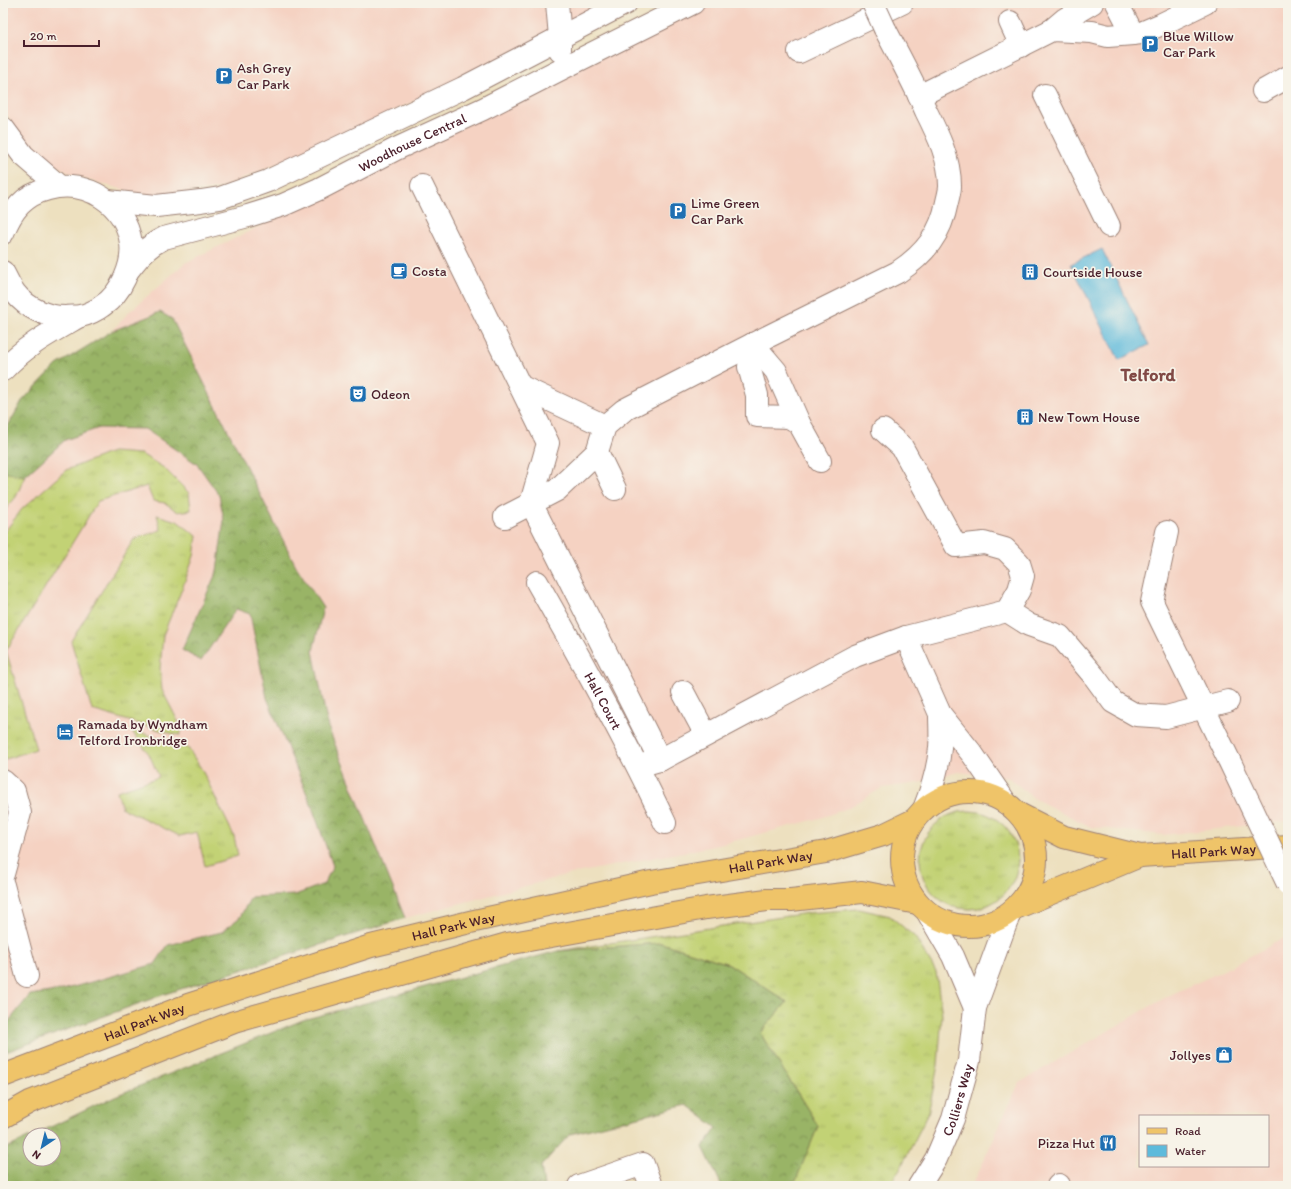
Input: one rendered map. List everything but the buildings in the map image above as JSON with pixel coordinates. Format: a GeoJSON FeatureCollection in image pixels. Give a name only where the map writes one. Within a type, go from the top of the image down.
{"type":"FeatureCollection","features":[{"type":"Feature","properties":{"kind":"main road"},"geometry":{"type":"LineString","coordinates":[[3,1117],[30,1102],[234,1022],[499,946],[706,908],[767,900],[790,900],[862,892],[922,908],[947,924],[968,927],[990,924],[1014,910],[1030,890],[1036,871],[1036,851],[1031,832],[1013,809],[990,795],[973,792],[955,793],[939,799],[919,814],[904,840],[902,861],[906,883],[922,908]]}},
{"type":"Feature","properties":{"kind":"main road","name":"Hall Park Way"},"geometry":{"type":"LineString","coordinates":[[1013,809],[1064,837],[1140,856],[1288,846]]}},
{"type":"Feature","properties":{"kind":"main road","name":"Hall Park Way"},"geometry":{"type":"LineString","coordinates":[[3,1076],[188,1005],[371,946],[470,922],[651,882],[826,852],[883,835],[919,814]]}},
{"type":"Feature","properties":{"kind":"main road","name":"Hall Park Way"},"geometry":{"type":"LineString","coordinates":[[1014,910],[1140,856]]}},
{"type":"Feature","properties":{"kind":"street"},"geometry":{"type":"LineString","coordinates":[[557,3],[560,37],[559,70]]}},
{"type":"Feature","properties":{"kind":"street"},"geometry":{"type":"LineString","coordinates":[[593,3],[621,5]]}},
{"type":"Feature","properties":{"kind":"street","name":"Woodhouse Central"},"geometry":{"type":"LineString","coordinates":[[130,268],[145,250],[159,240],[283,205],[319,189],[396,149],[483,109],[693,3]]}},
{"type":"Feature","properties":{"kind":"street"},"geometry":{"type":"LineString","coordinates":[[505,517],[557,490],[597,452],[604,426],[624,410],[898,272],[926,249],[936,235],[945,212],[950,187],[946,158],[940,139],[873,3]]}},
{"type":"Feature","properties":{"kind":"street"},"geometry":{"type":"LineString","coordinates":[[799,52],[902,3]]}},
{"type":"Feature","properties":{"kind":"street"},"geometry":{"type":"LineString","coordinates":[[919,96],[1052,30],[1065,19],[1092,3]]}},
{"type":"Feature","properties":{"kind":"street"},"geometry":{"type":"LineString","coordinates":[[1117,3],[1133,34]]}},
{"type":"Feature","properties":{"kind":"street"},"geometry":{"type":"LineString","coordinates":[[1052,30],[1092,32],[1108,36],[1141,33],[1205,3]]}},
{"type":"Feature","properties":{"kind":"street","name":"Woodhouse Central"},"geometry":{"type":"LineString","coordinates":[[108,201],[156,206],[201,201],[220,198],[268,181],[463,88],[621,5]]}},
{"type":"Feature","properties":{"kind":"street"},"geometry":{"type":"LineString","coordinates":[[1010,22],[1021,46]]}},
{"type":"Feature","properties":{"kind":"street"},"geometry":{"type":"LineString","coordinates":[[1263,91],[1288,77]]}},
{"type":"Feature","properties":{"kind":"street"},"geometry":{"type":"LineString","coordinates":[[1045,95],[1109,226]]}},
{"type":"Feature","properties":{"kind":"street"},"geometry":{"type":"LineString","coordinates":[[3,128],[23,156],[59,186]]}},
{"type":"Feature","properties":{"kind":"street"},"geometry":{"type":"LineString","coordinates":[[3,233],[9,218],[22,202],[39,191],[59,186],[77,187],[93,192],[108,201],[124,220],[131,244],[130,268],[120,290],[103,306],[80,316],[39,339],[11,361],[3,370]]}},
{"type":"Feature","properties":{"kind":"street"},"geometry":{"type":"LineString","coordinates":[[422,186],[548,443],[531,503],[660,760]]}},
{"type":"Feature","properties":{"kind":"street"},"geometry":{"type":"LineString","coordinates":[[3,272],[14,293],[33,309],[56,317],[80,316]]}},
{"type":"Feature","properties":{"kind":"street"},"geometry":{"type":"LineString","coordinates":[[753,344],[749,367],[758,395],[757,416],[789,417],[799,423]]}},
{"type":"Feature","properties":{"kind":"street"},"geometry":{"type":"LineString","coordinates":[[753,344],[776,371],[799,423],[820,461]]}},
{"type":"Feature","properties":{"kind":"street"},"geometry":{"type":"LineString","coordinates":[[520,386],[604,426]]}},
{"type":"Feature","properties":{"kind":"street"},"geometry":{"type":"LineString","coordinates":[[883,430],[902,447],[956,546],[984,543],[1005,549],[1018,563],[1022,576],[1019,590],[1007,611]]}},
{"type":"Feature","properties":{"kind":"street"},"geometry":{"type":"LineString","coordinates":[[597,452],[615,489]]}},
{"type":"Feature","properties":{"kind":"street"},"geometry":{"type":"LineString","coordinates":[[1167,532],[1152,602],[1288,884]]}},
{"type":"Feature","properties":{"kind":"street","name":"Hall Court"},"geometry":{"type":"LineString","coordinates":[[537,582],[588,671],[638,766],[665,823]]}},
{"type":"Feature","properties":{"kind":"street"},"geometry":{"type":"LineString","coordinates":[[638,766],[660,760],[855,656],[906,637],[1007,611],[1029,624],[1060,636],[1094,676],[1113,702],[1136,715],[1166,716],[1228,701]]}},
{"type":"Feature","properties":{"kind":"street"},"geometry":{"type":"LineString","coordinates":[[906,637],[940,714],[1013,809]]}},
{"type":"Feature","properties":{"kind":"street"},"geometry":{"type":"LineString","coordinates":[[683,692],[706,735]]}},
{"type":"Feature","properties":{"kind":"street"},"geometry":{"type":"LineString","coordinates":[[919,814],[933,785],[941,747],[940,714]]}},
{"type":"Feature","properties":{"kind":"street"},"geometry":{"type":"LineString","coordinates":[[3,781],[14,791],[20,813],[3,874]]}},
{"type":"Feature","properties":{"kind":"street"},"geometry":{"type":"LineString","coordinates":[[3,885],[27,976]]}},
{"type":"Feature","properties":{"kind":"street"},"geometry":{"type":"LineString","coordinates":[[922,908],[953,956],[976,1008]]}},
{"type":"Feature","properties":{"kind":"street","name":"Colliers Way"},"geometry":{"type":"LineString","coordinates":[[919,1186],[936,1159],[953,1119],[969,1061],[976,1008],[1014,910]]}},
{"type":"Feature","properties":{"kind":"street"},"geometry":{"type":"LineString","coordinates":[[579,1186],[643,1164],[651,1186]]}},
{"type":"Feature","properties":{"kind":"shaded area"},"geometry":{"type":"Polygon","coordinates":[[[3,3],[614,3],[351,132],[221,188],[151,197],[69,173],[44,158],[19,135],[3,107],[3,3]]]}},
{"type":"Feature","properties":{"kind":"shaded area"},"geometry":{"type":"Polygon","coordinates":[[[710,3],[1288,3],[1288,821],[1163,835],[1091,827],[1035,799],[1009,778],[958,772],[918,783],[882,788],[848,808],[820,818],[719,845],[571,874],[405,918],[165,994],[3,1053],[3,435],[22,401],[57,365],[112,331],[129,312],[185,263],[710,3]]]}},
{"type":"Feature","properties":{"kind":"shaded area"},"geometry":{"type":"Polygon","coordinates":[[[1288,936],[1288,1186],[972,1186],[1019,1083],[1168,996],[1218,973],[1288,936]]]}},
{"type":"Feature","properties":{"kind":"green space"},"geometry":{"type":"Polygon","coordinates":[[[160,312],[172,319],[296,566],[323,608],[313,651],[328,727],[405,918],[165,994],[3,1053],[3,1024],[9,1021],[30,995],[63,990],[155,964],[168,945],[222,932],[240,917],[251,897],[295,895],[324,884],[333,866],[311,804],[267,698],[250,614],[236,609],[201,661],[182,650],[217,571],[224,520],[219,495],[197,464],[145,429],[99,428],[65,440],[25,476],[3,472],[3,435],[22,401],[57,365],[112,331],[160,312]]]}},
{"type":"Feature","properties":{"kind":"green space"},"geometry":{"type":"Polygon","coordinates":[[[112,452],[141,454],[164,468],[189,493],[191,510],[178,512],[165,503],[153,501],[147,486],[98,501],[6,651],[36,749],[3,760],[3,534],[22,509],[66,470],[112,452]]]}},
{"type":"Feature","properties":{"kind":"green space"},"geometry":{"type":"Polygon","coordinates":[[[3,472],[25,476],[16,497],[3,512],[3,472]]]}},
{"type":"Feature","properties":{"kind":"green space"},"geometry":{"type":"Polygon","coordinates":[[[157,515],[177,521],[197,536],[194,556],[163,635],[160,669],[162,690],[182,729],[180,735],[92,710],[71,641],[134,539],[161,530],[157,515]]]}},
{"type":"Feature","properties":{"kind":"green space"},"geometry":{"type":"Polygon","coordinates":[[[130,729],[188,748],[202,770],[234,836],[238,856],[205,866],[197,832],[180,836],[122,808],[117,791],[159,777],[149,754],[130,729]]]}},
{"type":"Feature","properties":{"kind":"green space"},"geometry":{"type":"Polygon","coordinates":[[[969,811],[988,815],[1004,825],[1014,841],[1018,860],[1014,879],[1004,895],[988,905],[969,909],[950,905],[934,895],[924,879],[920,860],[924,841],[934,825],[950,815],[969,811]]]}},
{"type":"Feature","properties":{"kind":"green space"},"geometry":{"type":"Polygon","coordinates":[[[859,909],[890,916],[915,937],[936,972],[942,1015],[938,1065],[928,1114],[899,1171],[888,1186],[781,1186],[796,1179],[818,1126],[760,1033],[787,1002],[729,964],[661,943],[558,951],[808,913],[859,909]]]}},
{"type":"Feature","properties":{"kind":"green space"},"geometry":{"type":"Polygon","coordinates":[[[661,943],[729,964],[787,1002],[760,1033],[818,1126],[796,1180],[781,1186],[722,1186],[703,1147],[717,1128],[687,1105],[570,1134],[541,1166],[544,1186],[3,1186],[3,1150],[22,1141],[22,1167],[62,1167],[62,1127],[51,1127],[115,1096],[303,1020],[558,951],[661,943]]]}},
{"type":"Feature","properties":{"kind":"water"},"geometry":{"type":"Polygon","coordinates":[[[1102,249],[1149,345],[1119,360],[1071,264],[1102,249]]]}},
{"type":"Feature","properties":{"kind":"place","name":"Blue Willow Car Park"},"geometry":{"type":"Point","coordinates":[1150,44]}},
{"type":"Feature","properties":{"kind":"place","name":"Ash Grey Car Park"},"geometry":{"type":"Point","coordinates":[224,76]}},
{"type":"Feature","properties":{"kind":"place","name":"Lime Green Car Park"},"geometry":{"type":"Point","coordinates":[678,211]}},
{"type":"Feature","properties":{"kind":"place","name":"Costa"},"geometry":{"type":"Point","coordinates":[399,271]}},
{"type":"Feature","properties":{"kind":"place","name":"Courtside House"},"geometry":{"type":"Point","coordinates":[1030,272]}},
{"type":"Feature","properties":{"kind":"place","name":"Odeon"},"geometry":{"type":"Point","coordinates":[358,394]}},
{"type":"Feature","properties":{"kind":"place","name":"New Town House"},"geometry":{"type":"Point","coordinates":[1025,417]}},
{"type":"Feature","properties":{"kind":"place","name":"Ramada by Wyndham Telford Ironbridge"},"geometry":{"type":"Point","coordinates":[65,732]}},
{"type":"Feature","properties":{"kind":"place","name":"Jollyes"},"geometry":{"type":"Point","coordinates":[1224,1055]}},
{"type":"Feature","properties":{"kind":"place","name":"Pizza Hut"},"geometry":{"type":"Point","coordinates":[1108,1143]}},
{"type":"Feature","properties":{"kind":"district","name":"Telford"},"geometry":{"type":"Point","coordinates":[1148,375]}}]}
